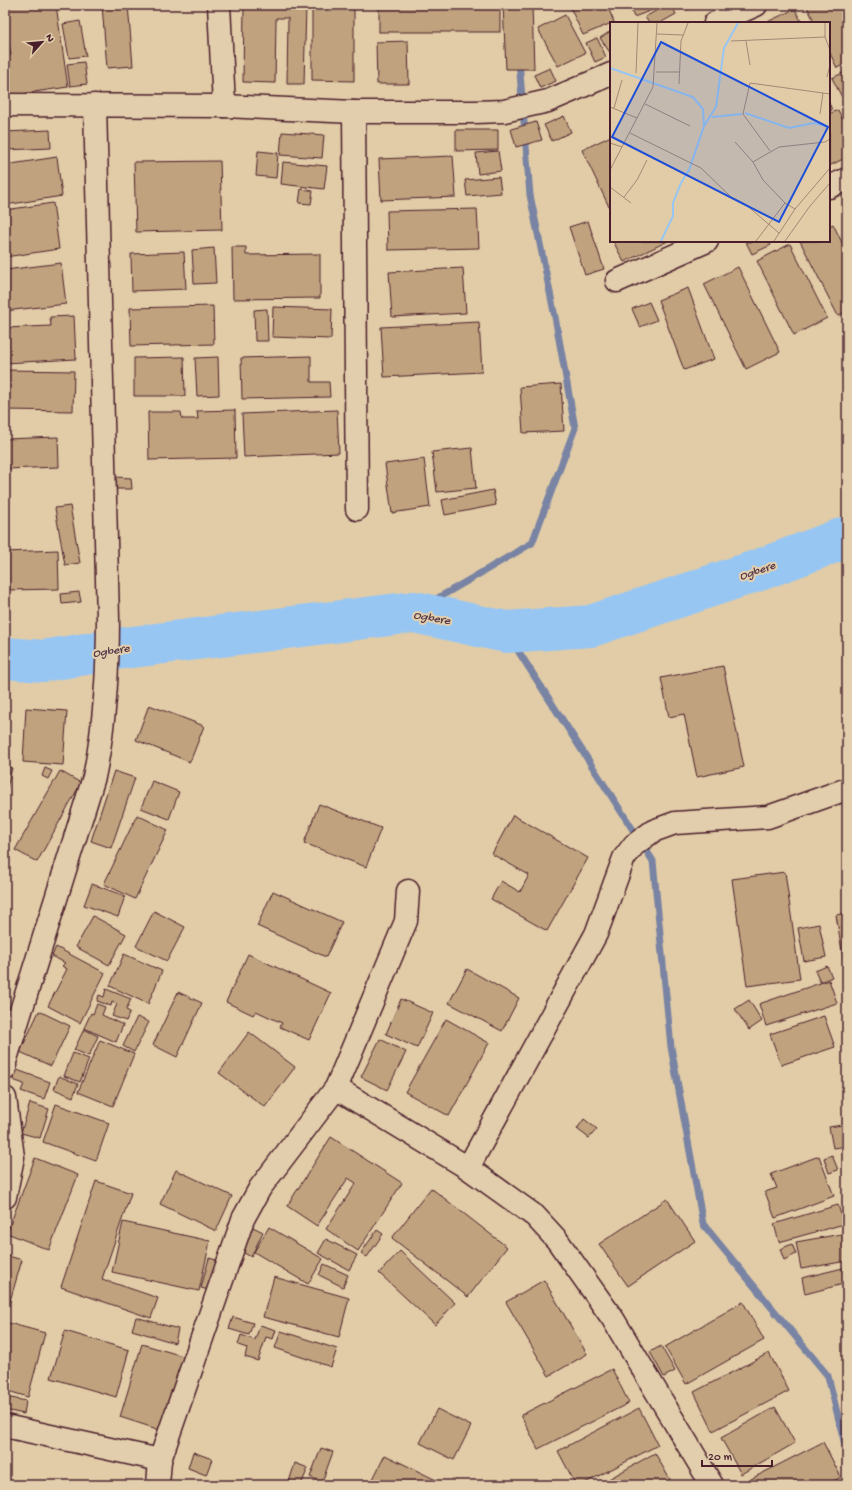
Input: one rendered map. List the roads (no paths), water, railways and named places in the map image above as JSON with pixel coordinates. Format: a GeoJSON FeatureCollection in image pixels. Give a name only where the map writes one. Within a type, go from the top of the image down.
{"type":"FeatureCollection","features":[{"type":"Feature","properties":{"kind":"street"},"geometry":{"type":"LineString","coordinates":[[219,5],[224,106]]}},
{"type":"Feature","properties":{"kind":"street"},"geometry":{"type":"LineString","coordinates":[[717,22],[756,5]]}},
{"type":"Feature","properties":{"kind":"street"},"geometry":{"type":"LineString","coordinates":[[5,105],[224,106],[354,112],[504,111],[548,101],[610,74]]}},
{"type":"Feature","properties":{"kind":"street"},"geometry":{"type":"LineString","coordinates":[[5,1069],[94,777],[102,739],[108,674],[108,619],[95,105]]}},
{"type":"Feature","properties":{"kind":"street"},"geometry":{"type":"LineString","coordinates":[[354,112],[357,509]]}},
{"type":"Feature","properties":{"kind":"street"},"geometry":{"type":"LineString","coordinates":[[830,187],[847,179]]}},
{"type":"Feature","properties":{"kind":"street"},"geometry":{"type":"LineString","coordinates":[[617,281],[703,242]]}},
{"type":"Feature","properties":{"kind":"street"},"geometry":{"type":"LineString","coordinates":[[468,1168],[596,934],[606,911],[624,858],[634,845],[653,831],[675,823],[768,817],[847,789]]}},
{"type":"Feature","properties":{"kind":"street"},"geometry":{"type":"LineString","coordinates":[[158,1485],[160,1460],[243,1219],[260,1188],[336,1088],[406,921],[408,891]]}},
{"type":"Feature","properties":{"kind":"street"},"geometry":{"type":"LineString","coordinates":[[336,1088],[468,1168],[535,1216],[557,1240],[613,1319],[712,1485]]}},
{"type":"Feature","properties":{"kind":"street"},"geometry":{"type":"LineString","coordinates":[[5,1098],[12,1157],[5,1197]]}},
{"type":"Feature","properties":{"kind":"street"},"geometry":{"type":"LineString","coordinates":[[5,1426],[160,1460]]}},
{"type":"Feature","properties":{"kind":"waterway"},"geometry":{"type":"LineString","coordinates":[[414,612],[532,543],[575,428],[555,317],[530,195],[519,61]]}},
{"type":"Feature","properties":{"kind":"waterway","name":"Ogbere"},"geometry":{"type":"LineString","coordinates":[[5,658],[43,661],[116,649],[414,612],[506,632],[591,626],[759,570],[847,537]]}},
{"type":"Feature","properties":{"kind":"waterway"},"geometry":{"type":"LineString","coordinates":[[506,632],[653,861],[671,1047],[703,1224],[828,1376],[847,1453]]}}]}
